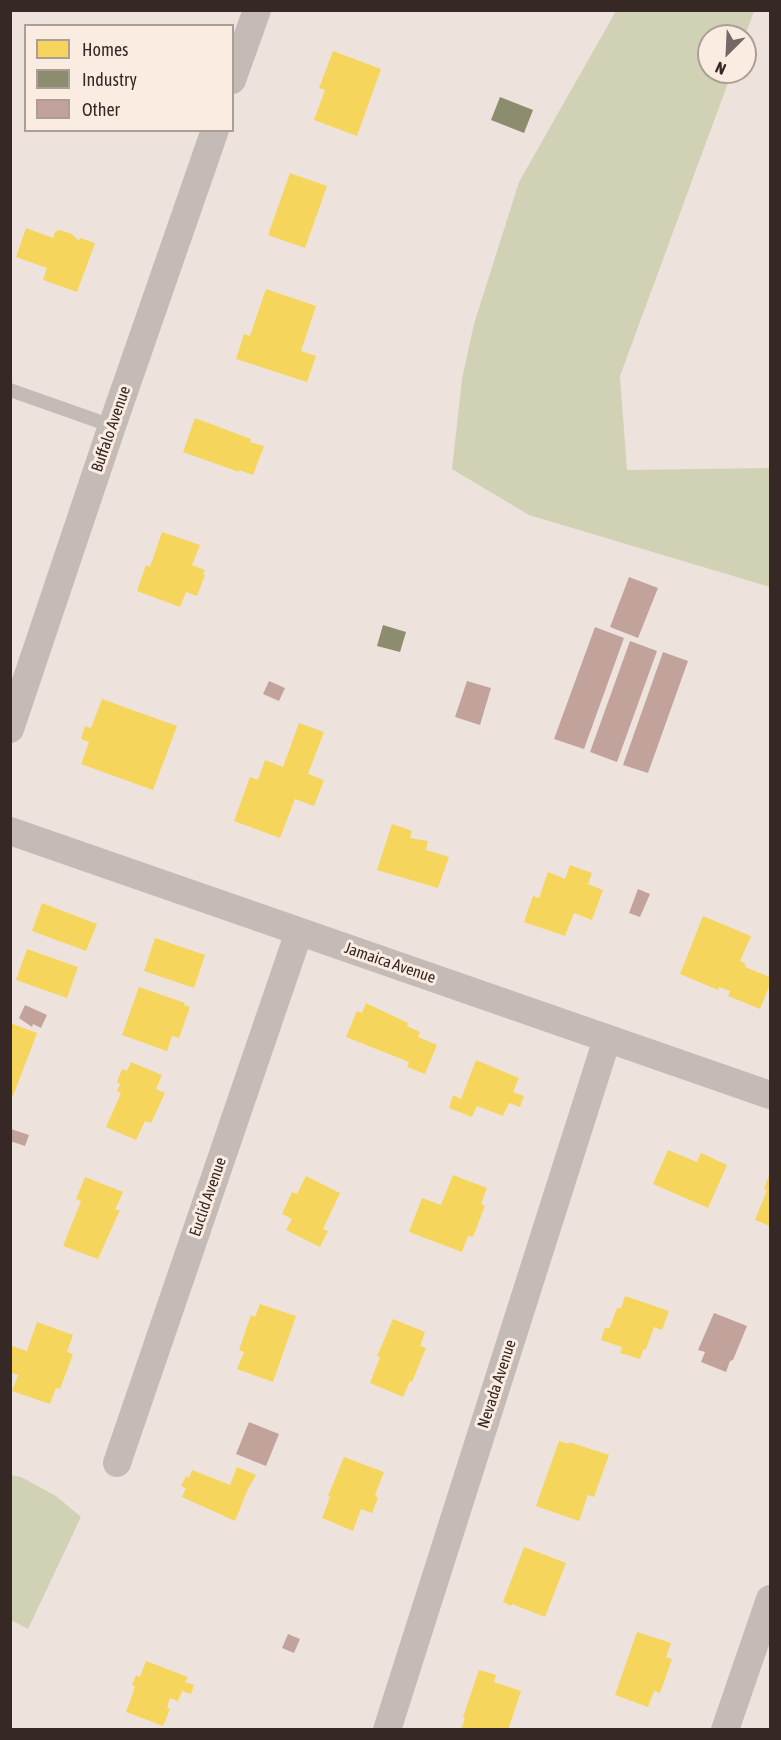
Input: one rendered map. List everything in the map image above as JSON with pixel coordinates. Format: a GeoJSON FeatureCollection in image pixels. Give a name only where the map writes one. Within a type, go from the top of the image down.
{"type":"FeatureCollection","features":[{"type":"Feature","properties":{"kind":"street"},"geometry":{"type":"LineString","coordinates":[[234,74],[257,10]]}},
{"type":"Feature","properties":{"kind":"street","name":"Buffalo Avenue"},"geometry":{"type":"LineString","coordinates":[[10,729],[214,132]]}},
{"type":"Feature","properties":{"kind":"street","name":"Jamaica Avenue"},"geometry":{"type":"LineString","coordinates":[[10,831],[771,1095]]}},
{"type":"Feature","properties":{"kind":"street","name":"Euclid Avenue"},"geometry":{"type":"LineString","coordinates":[[117,1462],[299,932]]}},
{"type":"Feature","properties":{"kind":"street","name":"Nevada Avenue"},"geometry":{"type":"LineString","coordinates":[[387,1730],[607,1039]]}},
{"type":"Feature","properties":{"kind":"street"},"geometry":{"type":"LineString","coordinates":[[725,1730],[771,1599]]}},
{"type":"Feature","properties":{"kind":"lane"},"geometry":{"type":"LineString","coordinates":[[10,390],[112,426]]}},
{"type":"Feature","properties":{"kind":"green space"},"geometry":{"type":"Polygon","coordinates":[[[616,11],[754,11],[749,24],[697,24],[697,84],[728,84],[620,376],[627,470],[770,468],[770,587],[529,515],[452,469],[462,379],[474,324],[519,182],[616,11]]]}},
{"type":"Feature","properties":{"kind":"green space"},"geometry":{"type":"Polygon","coordinates":[[[11,1475],[21,1477],[56,1496],[81,1517],[28,1629],[11,1620],[11,1475]]]}},
{"type":"Feature","properties":{"kind":"building: Homes"},"geometry":{"type":"Polygon","coordinates":[[[333,51],[381,69],[357,136],[314,120],[325,90],[319,88],[333,51]]]}},
{"type":"Feature","properties":{"kind":"building: Homes"},"geometry":{"type":"Polygon","coordinates":[[[290,173],[327,186],[305,248],[268,235],[290,173]]]}},
{"type":"Feature","properties":{"kind":"building: Homes"},"geometry":{"type":"Polygon","coordinates":[[[26,228],[53,238],[55,232],[60,230],[72,234],[79,241],[80,238],[95,243],[77,292],[43,280],[47,268],[16,257],[26,228]]]}},
{"type":"Feature","properties":{"kind":"building: Homes"},"geometry":{"type":"Polygon","coordinates":[[[266,289],[316,306],[301,351],[316,356],[307,382],[236,359],[244,334],[250,336],[266,289]]]}},
{"type":"Feature","properties":{"kind":"building: Homes"},"geometry":{"type":"Polygon","coordinates":[[[195,418],[264,446],[253,475],[183,452],[195,418]]]}},
{"type":"Feature","properties":{"kind":"building: Homes"},"geometry":{"type":"Polygon","coordinates":[[[162,532],[200,545],[192,565],[205,570],[203,574],[205,575],[197,596],[186,592],[180,607],[137,591],[146,565],[150,567],[162,532]]]}},
{"type":"Feature","properties":{"kind":"building: Homes"},"geometry":{"type":"Polygon","coordinates":[[[102,699],[177,726],[153,790],[81,764],[89,742],[81,739],[85,726],[91,728],[102,699]]]}},
{"type":"Feature","properties":{"kind":"building: Homes"},"geometry":{"type":"Polygon","coordinates":[[[299,723],[324,732],[308,774],[324,780],[314,806],[295,799],[280,838],[234,821],[250,777],[258,780],[265,760],[283,767],[299,723]]]}},
{"type":"Feature","properties":{"kind":"building: Homes"},"geometry":{"type":"Polygon","coordinates":[[[392,824],[412,831],[410,838],[428,841],[426,850],[449,857],[438,888],[377,870],[392,824]]]}},
{"type":"Feature","properties":{"kind":"building: Homes"},"geometry":{"type":"Polygon","coordinates":[[[570,865],[592,873],[588,884],[603,890],[592,920],[574,913],[565,936],[524,922],[533,896],[539,898],[548,872],[565,879],[570,865]]]}},
{"type":"Feature","properties":{"kind":"building: Homes"},"geometry":{"type":"Polygon","coordinates":[[[42,903],[97,924],[86,951],[32,931],[42,903]]]}},
{"type":"Feature","properties":{"kind":"building: Homes"},"geometry":{"type":"Polygon","coordinates":[[[703,916],[751,936],[740,961],[746,964],[745,967],[770,977],[770,984],[760,1009],[728,996],[730,991],[719,987],[718,990],[680,974],[703,916]]]}},
{"type":"Feature","properties":{"kind":"building: Homes"},"geometry":{"type":"Polygon","coordinates":[[[155,938],[205,955],[194,988],[144,971],[155,938]]]}},
{"type":"Feature","properties":{"kind":"building: Homes"},"geometry":{"type":"Polygon","coordinates":[[[27,949],[78,967],[67,998],[16,980],[27,949]]]}},
{"type":"Feature","properties":{"kind":"building: Homes"},"geometry":{"type":"Polygon","coordinates":[[[139,987],[185,1003],[184,1005],[190,1007],[179,1038],[172,1036],[167,1051],[122,1035],[139,987]]]}},
{"type":"Feature","properties":{"kind":"building: Homes"},"geometry":{"type":"Polygon","coordinates":[[[366,1003],[408,1023],[407,1026],[420,1032],[418,1037],[437,1045],[425,1074],[407,1067],[409,1062],[346,1037],[357,1011],[362,1013],[366,1003]]]}},
{"type":"Feature","properties":{"kind":"building: Homes"},"geometry":{"type":"Polygon","coordinates":[[[10,1023],[37,1033],[13,1096],[10,1095],[10,1023]]]}},
{"type":"Feature","properties":{"kind":"building: Homes"},"geometry":{"type":"Polygon","coordinates":[[[476,1060],[519,1078],[513,1092],[524,1096],[520,1107],[509,1103],[503,1116],[477,1106],[472,1117],[449,1108],[453,1095],[461,1099],[476,1060]]]}},
{"type":"Feature","properties":{"kind":"building: Homes"},"geometry":{"type":"Polygon","coordinates":[[[131,1062],[162,1075],[156,1089],[165,1093],[151,1123],[145,1121],[136,1140],[106,1127],[121,1093],[117,1091],[120,1084],[117,1082],[122,1069],[127,1071],[131,1062]]]}},
{"type":"Feature","properties":{"kind":"building: Homes"},"geometry":{"type":"Polygon","coordinates":[[[668,1150],[697,1162],[701,1153],[727,1165],[708,1208],[653,1184],[668,1150]]]}},
{"type":"Feature","properties":{"kind":"building: Homes"},"geometry":{"type":"Polygon","coordinates":[[[770,1173],[770,1226],[755,1220],[767,1190],[764,1189],[770,1173]]]}},
{"type":"Feature","properties":{"kind":"building: Homes"},"geometry":{"type":"Polygon","coordinates":[[[453,1175],[487,1188],[481,1204],[485,1206],[473,1237],[468,1236],[462,1252],[409,1232],[422,1198],[441,1205],[453,1175]]]}},
{"type":"Feature","properties":{"kind":"building: Homes"},"geometry":{"type":"Polygon","coordinates":[[[306,1176],[340,1193],[323,1229],[328,1231],[320,1247],[286,1230],[292,1219],[282,1214],[292,1192],[297,1194],[306,1176]]]}},
{"type":"Feature","properties":{"kind":"building: Homes"},"geometry":{"type":"Polygon","coordinates":[[[85,1177],[123,1192],[115,1210],[120,1210],[98,1259],[63,1246],[81,1201],[76,1199],[85,1177]]]}},
{"type":"Feature","properties":{"kind":"building: Homes"},"geometry":{"type":"Polygon","coordinates":[[[625,1296],[669,1311],[662,1330],[654,1327],[640,1359],[620,1353],[622,1347],[601,1340],[605,1327],[609,1329],[617,1308],[621,1308],[625,1296]]]}},
{"type":"Feature","properties":{"kind":"building: Homes"},"geometry":{"type":"Polygon","coordinates":[[[260,1304],[296,1316],[273,1382],[237,1369],[244,1352],[239,1350],[251,1315],[255,1317],[260,1304]]]}},
{"type":"Feature","properties":{"kind":"building: Homes"},"geometry":{"type":"Polygon","coordinates":[[[393,1319],[425,1332],[420,1346],[426,1348],[403,1397],[370,1383],[380,1357],[377,1356],[393,1319]]]}},
{"type":"Feature","properties":{"kind":"building: Homes"},"geometry":{"type":"Polygon","coordinates":[[[37,1322],[73,1335],[67,1352],[73,1354],[60,1389],[56,1388],[50,1404],[12,1391],[18,1375],[10,1372],[10,1350],[12,1346],[27,1351],[37,1322]]]}},
{"type":"Feature","properties":{"kind":"building: Homes"},"geometry":{"type":"Polygon","coordinates":[[[559,1441],[609,1455],[594,1497],[588,1495],[579,1521],[536,1506],[559,1441]]]}},
{"type":"Feature","properties":{"kind":"building: Homes"},"geometry":{"type":"Polygon","coordinates":[[[344,1457],[384,1472],[375,1495],[378,1498],[372,1513],[361,1509],[353,1531],[322,1518],[330,1497],[328,1496],[344,1457]]]}},
{"type":"Feature","properties":{"kind":"building: Homes"},"geometry":{"type":"Polygon","coordinates":[[[237,1467],[256,1475],[235,1521],[182,1497],[186,1488],[181,1486],[186,1476],[189,1478],[192,1470],[230,1485],[237,1467]]]}},
{"type":"Feature","properties":{"kind":"building: Homes"},"geometry":{"type":"Polygon","coordinates":[[[524,1547],[566,1563],[545,1617],[503,1602],[524,1547]]]}},
{"type":"Feature","properties":{"kind":"building: Homes"},"geometry":{"type":"Polygon","coordinates":[[[637,1632],[671,1643],[666,1657],[672,1659],[660,1693],[654,1691],[648,1707],[615,1695],[637,1632]]]}},
{"type":"Feature","properties":{"kind":"building: Homes"},"geometry":{"type":"Polygon","coordinates":[[[146,1661],[188,1677],[185,1682],[194,1685],[191,1694],[182,1691],[178,1701],[170,1698],[167,1708],[170,1709],[163,1726],[126,1712],[135,1687],[132,1685],[136,1675],[140,1677],[146,1661]]]}},
{"type":"Feature","properties":{"kind":"building: Homes"},"geometry":{"type":"Polygon","coordinates":[[[479,1670],[496,1675],[494,1682],[521,1691],[508,1730],[461,1730],[465,1718],[463,1717],[479,1670]]]}},
{"type":"Feature","properties":{"kind":"building: Industry"},"geometry":{"type":"Polygon","coordinates":[[[500,97],[533,110],[524,133],[491,120],[500,97]]]}},
{"type":"Feature","properties":{"kind":"building: Industry"},"geometry":{"type":"Polygon","coordinates":[[[383,625],[406,632],[400,652],[377,646],[383,625]]]}},
{"type":"Feature","properties":{"kind":"building: Other"},"geometry":{"type":"Polygon","coordinates":[[[629,577],[658,588],[638,638],[610,627],[629,577]]]}},
{"type":"Feature","properties":{"kind":"building: Other"},"geometry":{"type":"Polygon","coordinates":[[[595,627],[624,638],[584,749],[554,739],[595,627]]]}},
{"type":"Feature","properties":{"kind":"building: Other"},"geometry":{"type":"Polygon","coordinates":[[[630,641],[657,651],[617,762],[590,752],[630,641]]]}},
{"type":"Feature","properties":{"kind":"building: Other"},"geometry":{"type":"Polygon","coordinates":[[[663,652],[688,661],[648,773],[623,765],[663,652]]]}},
{"type":"Feature","properties":{"kind":"building: Other"},"geometry":{"type":"Polygon","coordinates":[[[269,681],[285,688],[279,701],[263,694],[269,681]]]}},
{"type":"Feature","properties":{"kind":"building: Other"},"geometry":{"type":"Polygon","coordinates":[[[467,681],[491,688],[480,725],[455,717],[467,681]]]}},
{"type":"Feature","properties":{"kind":"building: Other"},"geometry":{"type":"Polygon","coordinates":[[[638,889],[650,894],[640,917],[629,913],[638,889]]]}},
{"type":"Feature","properties":{"kind":"building: Other"},"geometry":{"type":"Polygon","coordinates":[[[25,1005],[47,1015],[41,1028],[33,1024],[32,1027],[19,1018],[25,1005]]]}},
{"type":"Feature","properties":{"kind":"building: Other"},"geometry":{"type":"Polygon","coordinates":[[[11,1129],[29,1135],[25,1146],[10,1141],[11,1129]]]}},
{"type":"Feature","properties":{"kind":"building: Other"},"geometry":{"type":"Polygon","coordinates":[[[714,1313],[747,1326],[726,1372],[701,1362],[705,1352],[698,1350],[714,1313]]]}},
{"type":"Feature","properties":{"kind":"building: Other"},"geometry":{"type":"Polygon","coordinates":[[[249,1422],[279,1434],[266,1466],[236,1454],[249,1422]]]}},
{"type":"Feature","properties":{"kind":"building: Other"},"geometry":{"type":"Polygon","coordinates":[[[288,1634],[300,1639],[294,1653],[282,1648],[288,1634]]]}}]}
